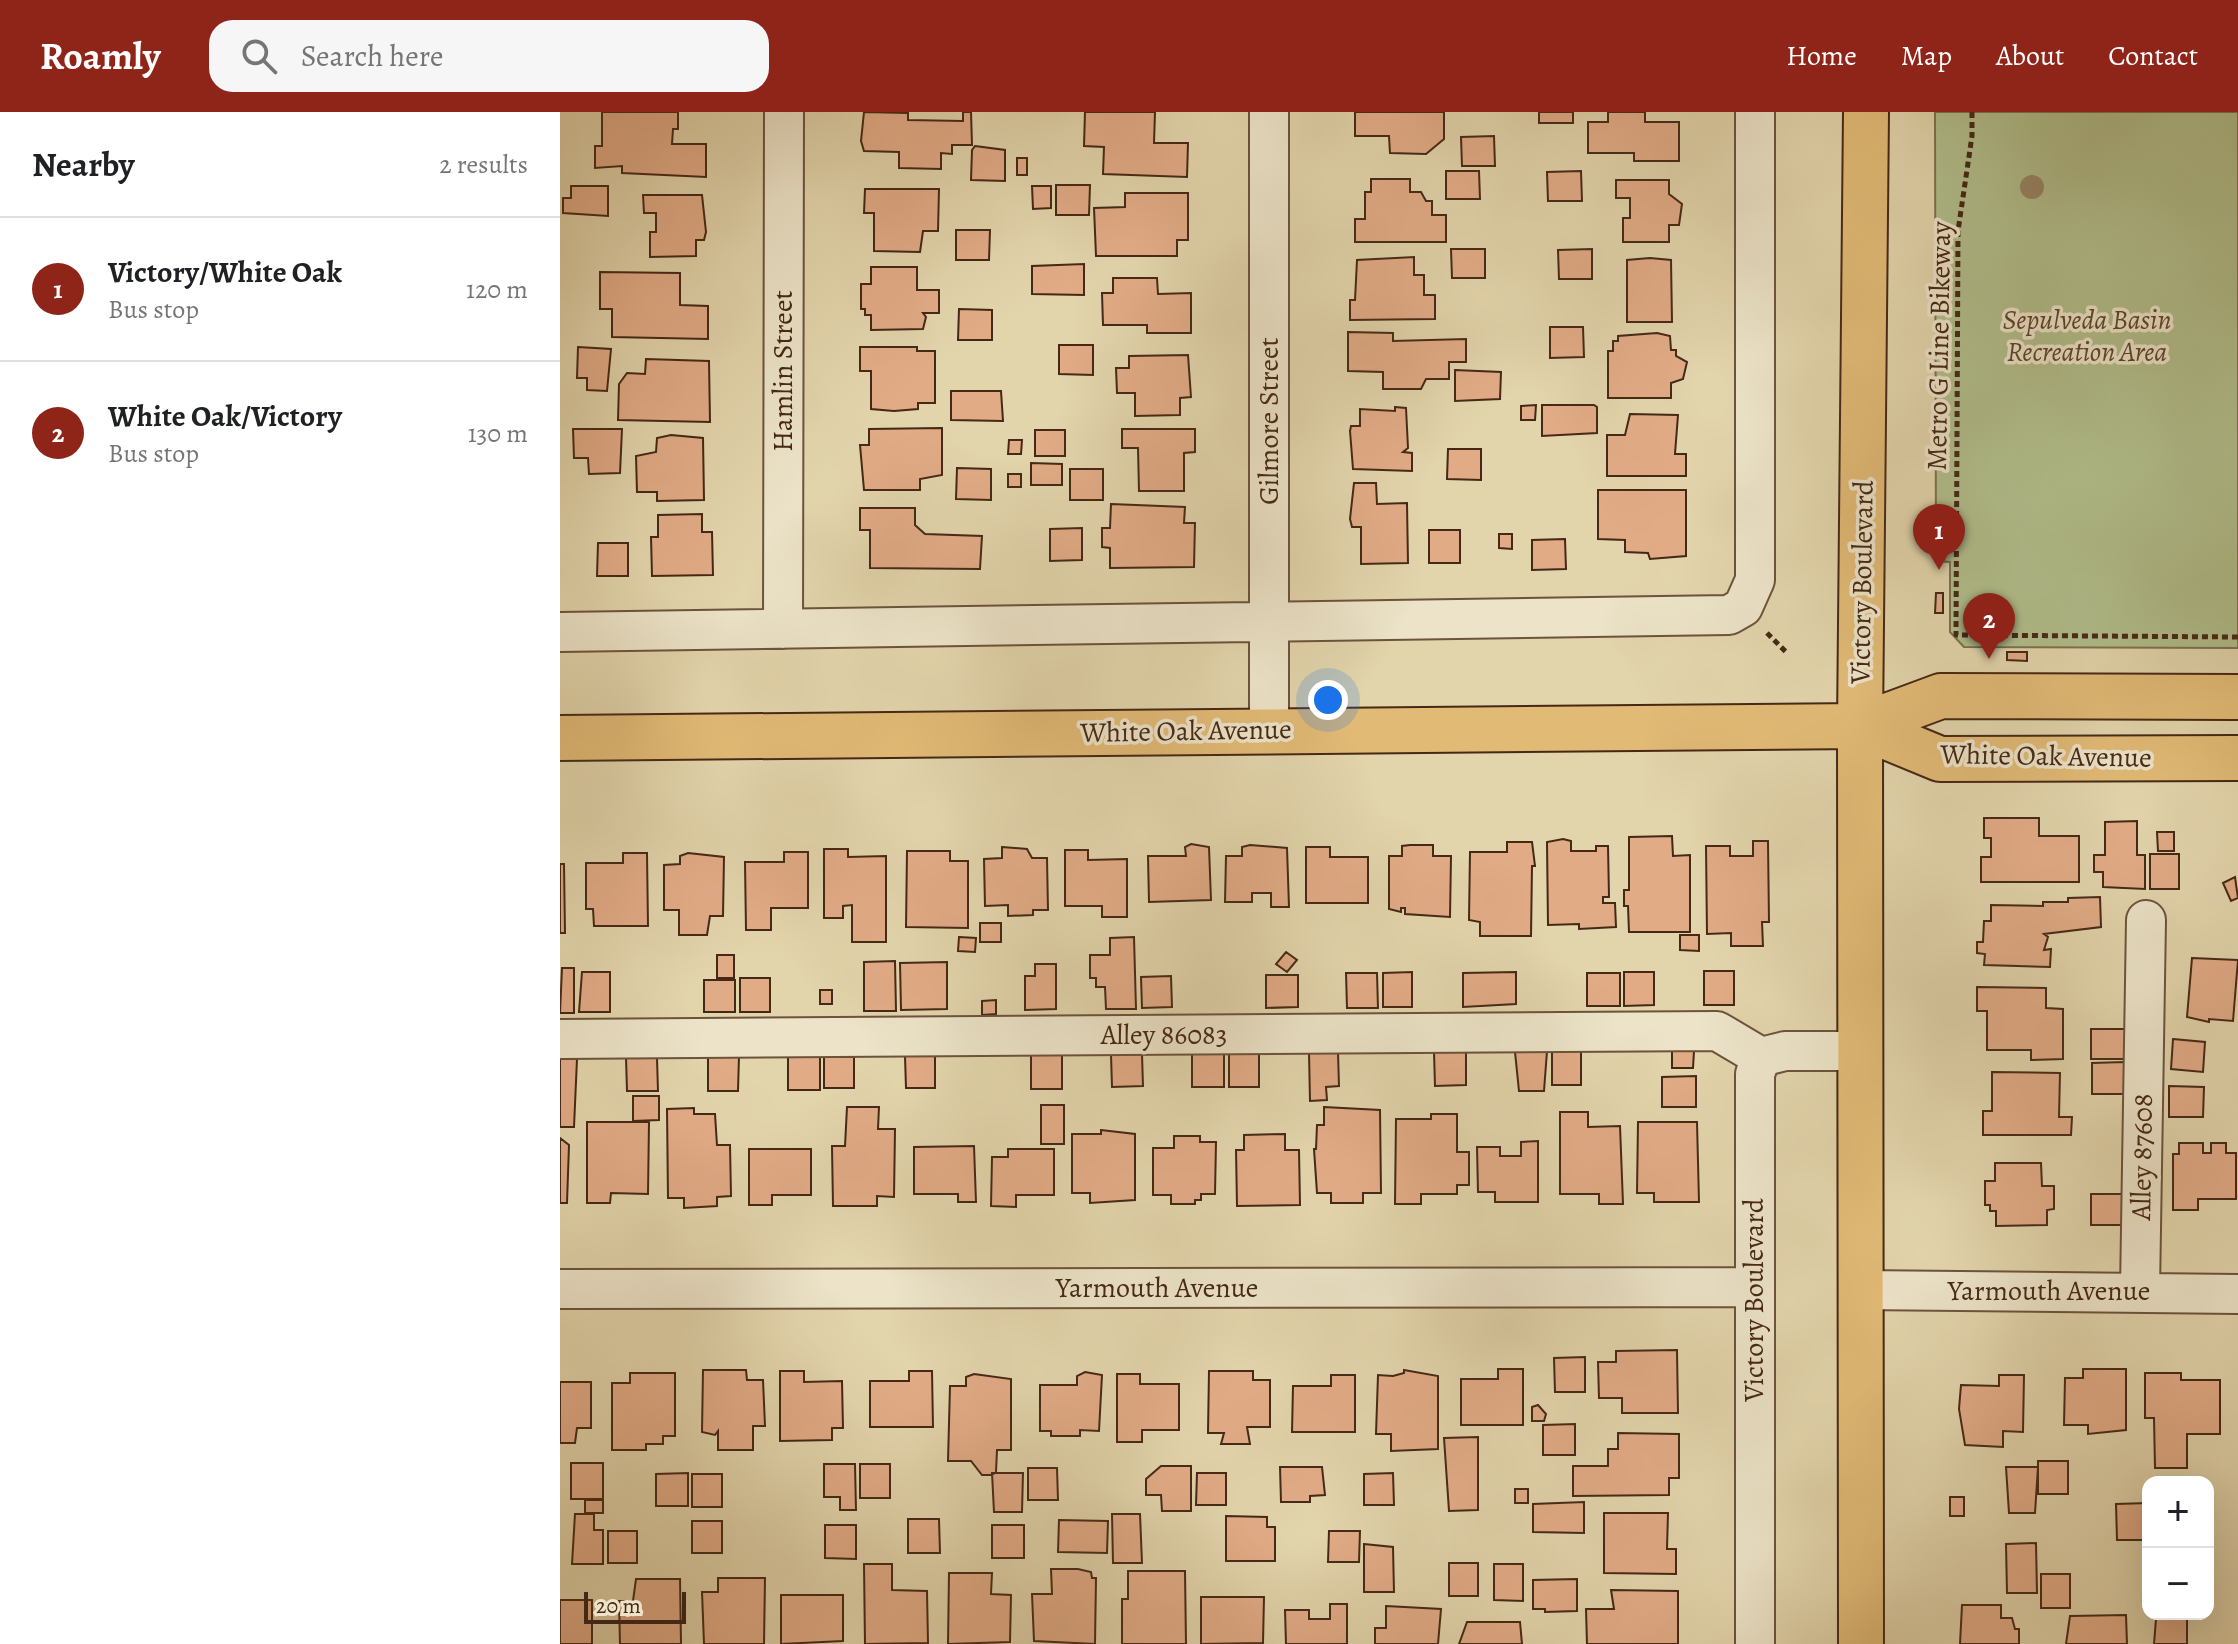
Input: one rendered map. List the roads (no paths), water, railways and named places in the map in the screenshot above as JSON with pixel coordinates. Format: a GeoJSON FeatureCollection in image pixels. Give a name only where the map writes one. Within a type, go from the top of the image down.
{"type":"FeatureCollection","features":[{"type":"Feature","properties":{"kind":"main road","name":"Victory Boulevard"},"geometry":{"type":"LineString","coordinates":[[1861,1644],[1860,726],[1866,112]]}},
{"type":"Feature","properties":{"kind":"main road","name":"White Oak Avenue"},"geometry":{"type":"LineString","coordinates":[[560,738],[1860,726],[1941,696],[2238,697]]}},
{"type":"Feature","properties":{"kind":"main road","name":"White Oak Avenue"},"geometry":{"type":"LineString","coordinates":[[1860,726],[1940,759],[2238,758]]}},
{"type":"Feature","properties":{"kind":"street","name":"Hamlin Street"},"geometry":{"type":"LineString","coordinates":[[783,629],[784,112]]}},
{"type":"Feature","properties":{"kind":"street","name":"Gilmore Street"},"geometry":{"type":"LineString","coordinates":[[1269,112],[1269,730]]}},
{"type":"Feature","properties":{"kind":"street"},"geometry":{"type":"LineString","coordinates":[[560,632],[1729,615],[1743,607],[1755,580],[1755,112]]}},
{"type":"Feature","properties":{"kind":"street","name":"Alley 87608"},"geometry":{"type":"LineString","coordinates":[[2140,1290],[2146,920]]}},
{"type":"Feature","properties":{"kind":"street","name":"Alley 86083"},"geometry":{"type":"LineString","coordinates":[[560,1039],[1717,1031],[1761,1057]]}},
{"type":"Feature","properties":{"kind":"street"},"geometry":{"type":"LineString","coordinates":[[1761,1057],[1785,1051],[1860,1051]]}},
{"type":"Feature","properties":{"kind":"street","name":"Victory Boulevard"},"geometry":{"type":"LineString","coordinates":[[1755,1644],[1755,1074],[1761,1057]]}},
{"type":"Feature","properties":{"kind":"street","name":"Yarmouth Avenue"},"geometry":{"type":"LineString","coordinates":[[560,1289],[1754,1287]]}},
{"type":"Feature","properties":{"kind":"street","name":"Yarmouth Avenue"},"geometry":{"type":"LineString","coordinates":[[1860,1290],[2140,1290],[2238,1294]]}},
{"type":"Feature","properties":{"kind":"place","name":"Victory/White Oak"},"geometry":{"type":"Point","coordinates":[1939,570]}},
{"type":"Feature","properties":{"kind":"place","name":"White Oak/Victory"},"geometry":{"type":"Point","coordinates":[1989,659]}},
{"type":"Feature","properties":{"kind":"park label","name":"Sepulveda Basin Recreation Area"},"geometry":{"type":"Point","coordinates":[2087,336]}}]}
